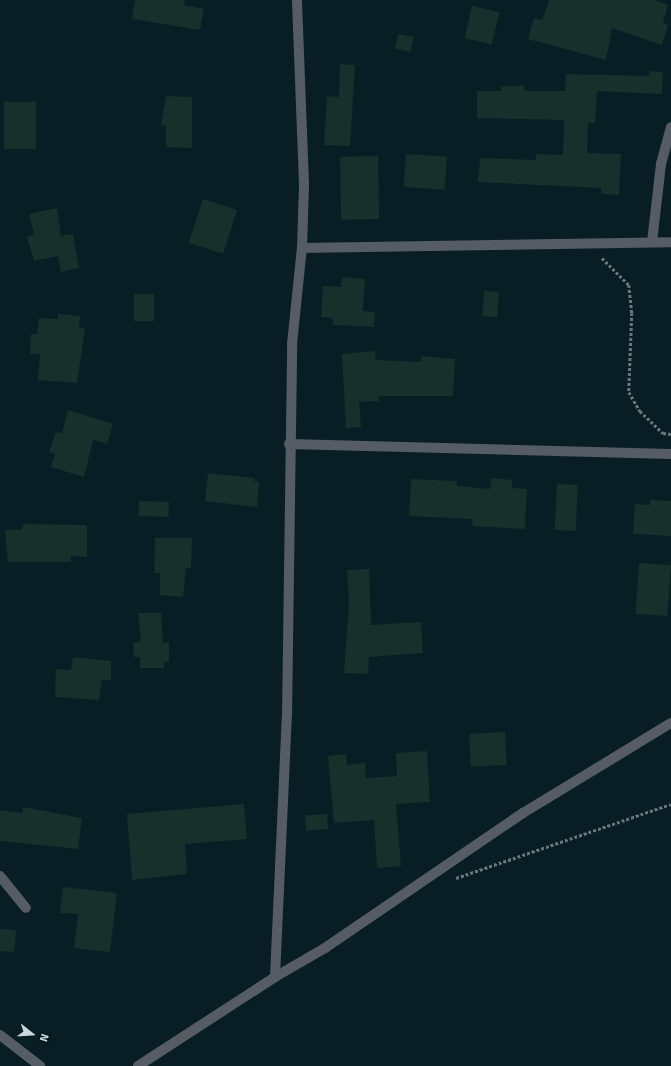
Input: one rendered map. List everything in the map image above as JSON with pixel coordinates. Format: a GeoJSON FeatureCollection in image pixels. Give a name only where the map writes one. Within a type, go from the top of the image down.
{"type":"FeatureCollection","features":[{"type":"Feature","properties":{"kind":"street"},"geometry":{"type":"LineString","coordinates":[[275,977],[287,716],[292,344],[302,248],[304,184],[297,0]]}},
{"type":"Feature","properties":{"kind":"street"},"geometry":{"type":"LineString","coordinates":[[652,242],[661,164],[671,127]]}},
{"type":"Feature","properties":{"kind":"street"},"geometry":{"type":"LineString","coordinates":[[302,248],[671,242]]}},
{"type":"Feature","properties":{"kind":"street"},"geometry":{"type":"LineString","coordinates":[[290,444],[671,454]]}},
{"type":"Feature","properties":{"kind":"street"},"geometry":{"type":"LineString","coordinates":[[138,1066],[275,977],[356,928],[522,813],[671,723]]}},
{"type":"Feature","properties":{"kind":"street"},"geometry":{"type":"LineString","coordinates":[[0,876],[26,908]]}},
{"type":"Feature","properties":{"kind":"street"},"geometry":{"type":"LineString","coordinates":[[0,1035],[40,1066]]}},
{"type":"Feature","properties":{"kind":"path"},"geometry":{"type":"LineString","coordinates":[[586,244],[629,285],[632,313],[629,392],[640,411],[663,434],[671,434]]}},
{"type":"Feature","properties":{"kind":"path"},"geometry":{"type":"LineString","coordinates":[[451,879],[671,804]]}},
{"type":"Feature","properties":{"kind":"building"},"geometry":{"type":"Polygon","coordinates":[[[135,0],[185,0],[184,5],[204,9],[200,30],[132,19],[135,0]]]}},
{"type":"Feature","properties":{"kind":"building"},"geometry":{"type":"Polygon","coordinates":[[[549,0],[654,0],[668,5],[663,23],[668,25],[662,45],[612,28],[606,60],[528,39],[534,18],[542,20],[549,0]]]}},
{"type":"Feature","properties":{"kind":"building"},"geometry":{"type":"Polygon","coordinates":[[[472,6],[499,12],[492,44],[465,38],[472,6]]]}},
{"type":"Feature","properties":{"kind":"building"},"geometry":{"type":"Polygon","coordinates":[[[398,34],[414,37],[411,52],[395,49],[398,34]]]}},
{"type":"Feature","properties":{"kind":"building"},"geometry":{"type":"Polygon","coordinates":[[[340,64],[355,65],[350,146],[324,145],[327,96],[339,97],[340,64]]]}},
{"type":"Feature","properties":{"kind":"building"},"geometry":{"type":"Polygon","coordinates":[[[650,71],[663,72],[662,94],[597,91],[595,123],[588,123],[587,153],[621,154],[619,195],[601,194],[601,188],[478,182],[480,158],[536,160],[536,154],[563,155],[564,120],[477,118],[477,91],[501,91],[501,86],[524,86],[524,91],[565,91],[566,74],[649,76],[650,71]]]}},
{"type":"Feature","properties":{"kind":"building"},"geometry":{"type":"Polygon","coordinates":[[[166,96],[192,97],[192,148],[166,147],[166,125],[161,126],[166,96]]]}},
{"type":"Feature","properties":{"kind":"building"},"geometry":{"type":"Polygon","coordinates":[[[4,102],[36,102],[36,149],[4,149],[4,102]]]}},
{"type":"Feature","properties":{"kind":"building"},"geometry":{"type":"Polygon","coordinates":[[[406,154],[447,157],[445,190],[404,187],[406,154]]]}},
{"type":"Feature","properties":{"kind":"building"},"geometry":{"type":"Polygon","coordinates":[[[378,156],[379,219],[341,220],[340,157],[378,156]]]}},
{"type":"Feature","properties":{"kind":"building"},"geometry":{"type":"Polygon","coordinates":[[[203,199],[237,210],[223,254],[189,243],[203,199]]]}},
{"type":"Feature","properties":{"kind":"building"},"geometry":{"type":"Polygon","coordinates":[[[57,208],[61,236],[73,234],[79,268],[61,272],[58,256],[34,261],[27,237],[34,234],[29,214],[57,208]]]}},
{"type":"Feature","properties":{"kind":"building"},"geometry":{"type":"Polygon","coordinates":[[[342,277],[365,279],[363,311],[375,312],[374,327],[333,325],[333,318],[321,317],[323,286],[341,287],[342,277]]]}},
{"type":"Feature","properties":{"kind":"building"},"geometry":{"type":"Polygon","coordinates":[[[484,291],[499,292],[497,317],[482,316],[484,291]]]}},
{"type":"Feature","properties":{"kind":"building"},"geometry":{"type":"Polygon","coordinates":[[[134,294],[154,294],[154,321],[134,321],[134,294]]]}},
{"type":"Feature","properties":{"kind":"building"},"geometry":{"type":"Polygon","coordinates":[[[58,314],[80,316],[79,328],[85,328],[77,383],[38,380],[40,354],[30,354],[31,334],[37,334],[39,318],[58,319],[58,314]]]}},
{"type":"Feature","properties":{"kind":"building"},"geometry":{"type":"Polygon","coordinates":[[[375,351],[376,360],[421,362],[421,356],[455,359],[453,396],[378,396],[379,401],[359,402],[361,427],[346,428],[342,354],[375,351]]]}},
{"type":"Feature","properties":{"kind":"building"},"geometry":{"type":"Polygon","coordinates":[[[68,410],[113,424],[107,444],[93,440],[84,477],[51,467],[55,454],[49,452],[56,432],[62,433],[68,410]]]}},
{"type":"Feature","properties":{"kind":"building"},"geometry":{"type":"Polygon","coordinates":[[[208,473],[255,478],[254,481],[259,482],[257,507],[205,501],[208,473]]]}},
{"type":"Feature","properties":{"kind":"building"},"geometry":{"type":"Polygon","coordinates":[[[491,478],[512,480],[512,488],[527,489],[525,529],[472,526],[473,519],[409,516],[411,479],[457,481],[457,486],[490,489],[491,478]]]}},
{"type":"Feature","properties":{"kind":"building"},"geometry":{"type":"Polygon","coordinates":[[[557,484],[578,485],[576,531],[555,530],[557,484]]]}},
{"type":"Feature","properties":{"kind":"building"},"geometry":{"type":"Polygon","coordinates":[[[650,500],[671,501],[671,536],[633,534],[635,504],[650,505],[650,500]]]}},
{"type":"Feature","properties":{"kind":"building"},"geometry":{"type":"Polygon","coordinates":[[[139,501],[169,502],[168,517],[138,516],[139,501]]]}},
{"type":"Feature","properties":{"kind":"building"},"geometry":{"type":"Polygon","coordinates":[[[24,524],[87,525],[87,557],[71,556],[71,562],[8,562],[5,530],[21,530],[24,524]]]}},
{"type":"Feature","properties":{"kind":"building"},"geometry":{"type":"Polygon","coordinates":[[[155,538],[192,538],[191,568],[186,568],[183,597],[160,595],[160,573],[154,573],[155,538]]]}},
{"type":"Feature","properties":{"kind":"building"},"geometry":{"type":"Polygon","coordinates":[[[639,563],[671,565],[667,616],[635,614],[639,563]]]}},
{"type":"Feature","properties":{"kind":"building"},"geometry":{"type":"Polygon","coordinates":[[[369,569],[371,625],[421,622],[423,653],[369,657],[368,674],[344,673],[349,601],[347,570],[369,569]]]}},
{"type":"Feature","properties":{"kind":"building"},"geometry":{"type":"Polygon","coordinates":[[[138,613],[161,613],[163,643],[169,642],[169,662],[164,662],[164,668],[140,668],[140,657],[134,657],[133,643],[141,642],[138,613]]]}},
{"type":"Feature","properties":{"kind":"building"},"geometry":{"type":"Polygon","coordinates":[[[73,657],[111,661],[111,680],[102,680],[99,700],[55,697],[56,669],[71,670],[73,657]]]}},
{"type":"Feature","properties":{"kind":"building"},"geometry":{"type":"Polygon","coordinates":[[[505,732],[507,765],[471,767],[469,734],[505,732]]]}},
{"type":"Feature","properties":{"kind":"building"},"geometry":{"type":"Polygon","coordinates":[[[427,751],[430,802],[396,804],[401,866],[377,868],[374,820],[334,823],[328,756],[346,754],[347,765],[365,763],[366,778],[397,776],[396,753],[427,751]]]}},
{"type":"Feature","properties":{"kind":"building"},"geometry":{"type":"Polygon","coordinates":[[[244,804],[247,839],[185,844],[187,874],[132,880],[127,814],[244,804]]]}},
{"type":"Feature","properties":{"kind":"building"},"geometry":{"type":"Polygon","coordinates":[[[23,807],[82,818],[78,849],[0,841],[0,810],[22,813],[23,807]]]}},
{"type":"Feature","properties":{"kind":"building"},"geometry":{"type":"Polygon","coordinates":[[[327,814],[328,829],[306,830],[305,816],[327,814]]]}},
{"type":"Feature","properties":{"kind":"building"},"geometry":{"type":"Polygon","coordinates":[[[63,887],[117,893],[110,952],[74,948],[78,914],[60,913],[63,887]]]}},
{"type":"Feature","properties":{"kind":"building"},"geometry":{"type":"Polygon","coordinates":[[[0,929],[16,930],[14,952],[0,951],[0,929]]]}}]}
